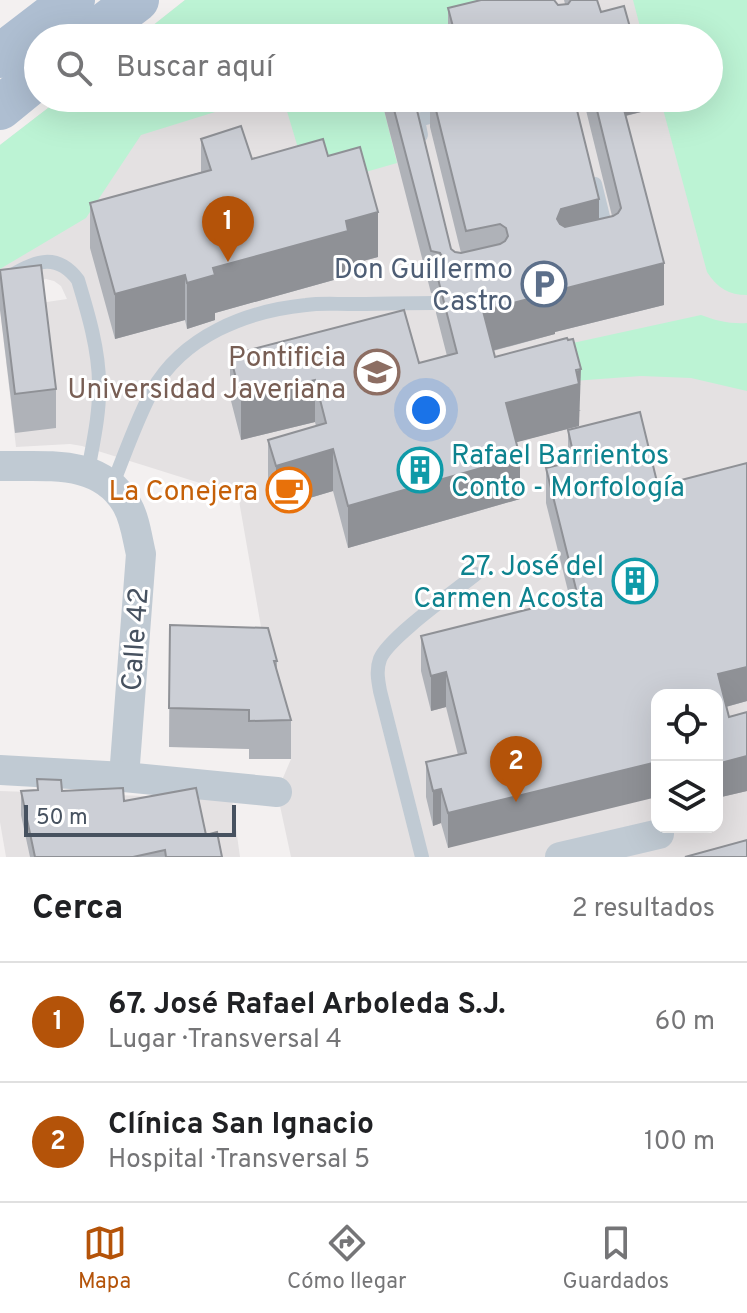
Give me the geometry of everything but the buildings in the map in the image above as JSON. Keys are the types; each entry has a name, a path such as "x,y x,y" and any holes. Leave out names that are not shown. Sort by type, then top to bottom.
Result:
{"main road":[{"path":"42,24 73,0"},
{"path":"105,24 137,0"},
{"path":"0,56 24,38"},
{"path":"0,108 24,88"}],"street":[{"path":"0,466 75,469 109,487"},
{"name":"Calle 42","path":"109,487 134,521 141,554 124,777"},
{"path":"0,770 124,777 277,792"},
{"path":"560,857 659,834"}],"lane":[{"path":"425,150 418,120 449,112"},
{"path":"592,173 611,248"},
{"path":"0,282 40,262 62,265 78,280 97,360 98,410 109,487"},
{"path":"109,487 153,389 169,367 190,347 218,328 267,311 307,305 434,303"},
{"path":"422,857 377,673 380,658 393,641 476,574"}],"shaded area":[{"name":"Pontificia Universidad Javeriana","path":"185,0 747,0 747,857 291,857 277,792 291,759 249,759 249,749 169,747 170,664 268,667 238,495 82,446 16,447 0,309 67,299 61,286 46,279 0,300 0,145 43,112 723,112 723,24 155,24"},
{"path":"0,791 232,799 240,857 6,857 0,822"}],"green space":[{"path":"185,0 526,0 507,24 155,24"},
{"path":"633,0 747,0 747,295 724,290 707,272 664,112 723,112 723,24 639,24"},
{"path":"43,112 215,112 141,135 86,218 0,269 0,145"},
{"path":"287,112 384,112 397,163 310,188"},
{"path":"701,315 724,322 747,323 747,391 691,378 641,376 573,381 559,346"}],"place":[{"name":"67. José Rafael Arboleda S.J.","path":"228,262"},
{"name":"Don Guillermo Castro","path":"544,284"},
{"name":"Pontificia Universidad Javeriana","path":"377,372"},
{"name":"Rafael Barrientos Conto - Morfología","path":"420,470"},
{"name":"La Conejera","path":"289,490"},
{"name":"27. José del Carmen Acosta","path":"635,581"},
{"name":"Clínica San Ignacio","path":"516,802"}]}
